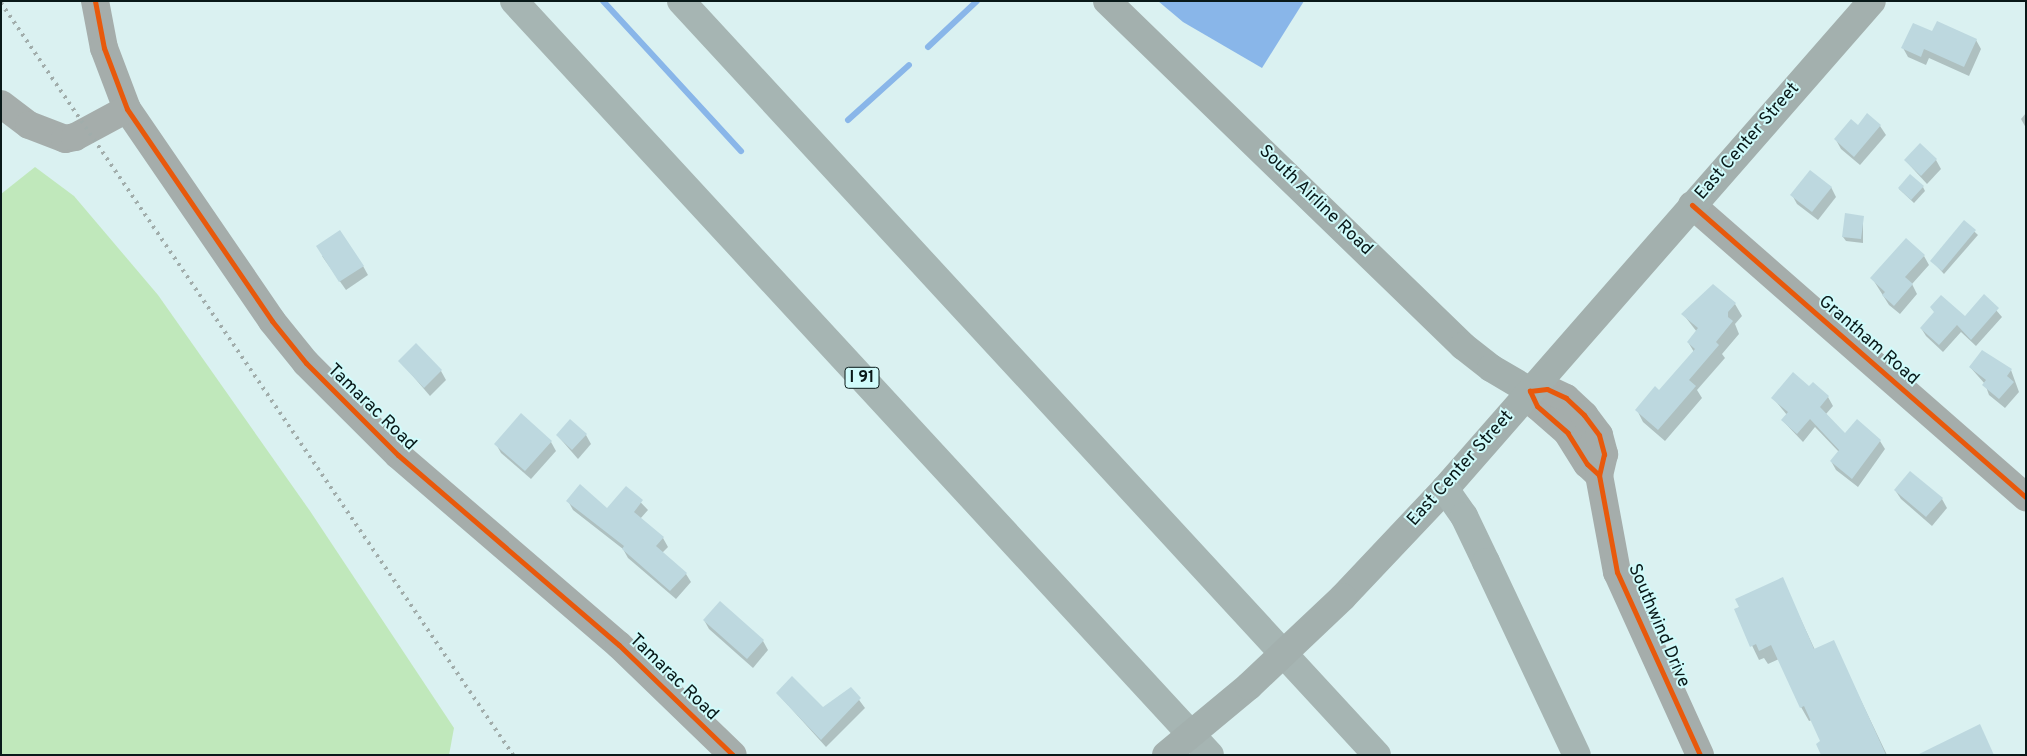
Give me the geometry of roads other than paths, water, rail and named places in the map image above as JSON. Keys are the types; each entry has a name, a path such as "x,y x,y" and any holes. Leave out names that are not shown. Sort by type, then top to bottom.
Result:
{"highway":[{"name":"I 91","path":"514,1 1210,755"},
{"path":"681,1 1377,755"},
{"path":"1445,489 1464,516 1577,755"}],"main road":[{"name":"South Airline Road","path":"1108,1 1463,346 1491,368 1530,391"},
{"name":"East Center Street","path":"1166,755 1249,686 1343,598 1445,489 1872,1"}],"street":[{"name":"Tamarac Road","path":"96,1 104,48 127,109 272,321 306,363 398,455 619,645 733,755"},
{"path":"1,104 29,125 65,139 75,137 127,109"},
{"name":"Grantham Road","path":"1692,205 2026,496"},
{"name":"Southwind Drive","path":"1530,391 1547,389 1560,395 1593,425 1604,454 1599,475 1614,558 1623,587 1700,755"}],"water":[{"path":"1158,1 1304,1 1262,68 1183,22"}],"waterway":[{"path":"603,1 741,151"},
{"path":"928,47 977,1"},
{"path":"848,120 909,65"}],"railway":[{"path":"1,3 513,755"}]}
